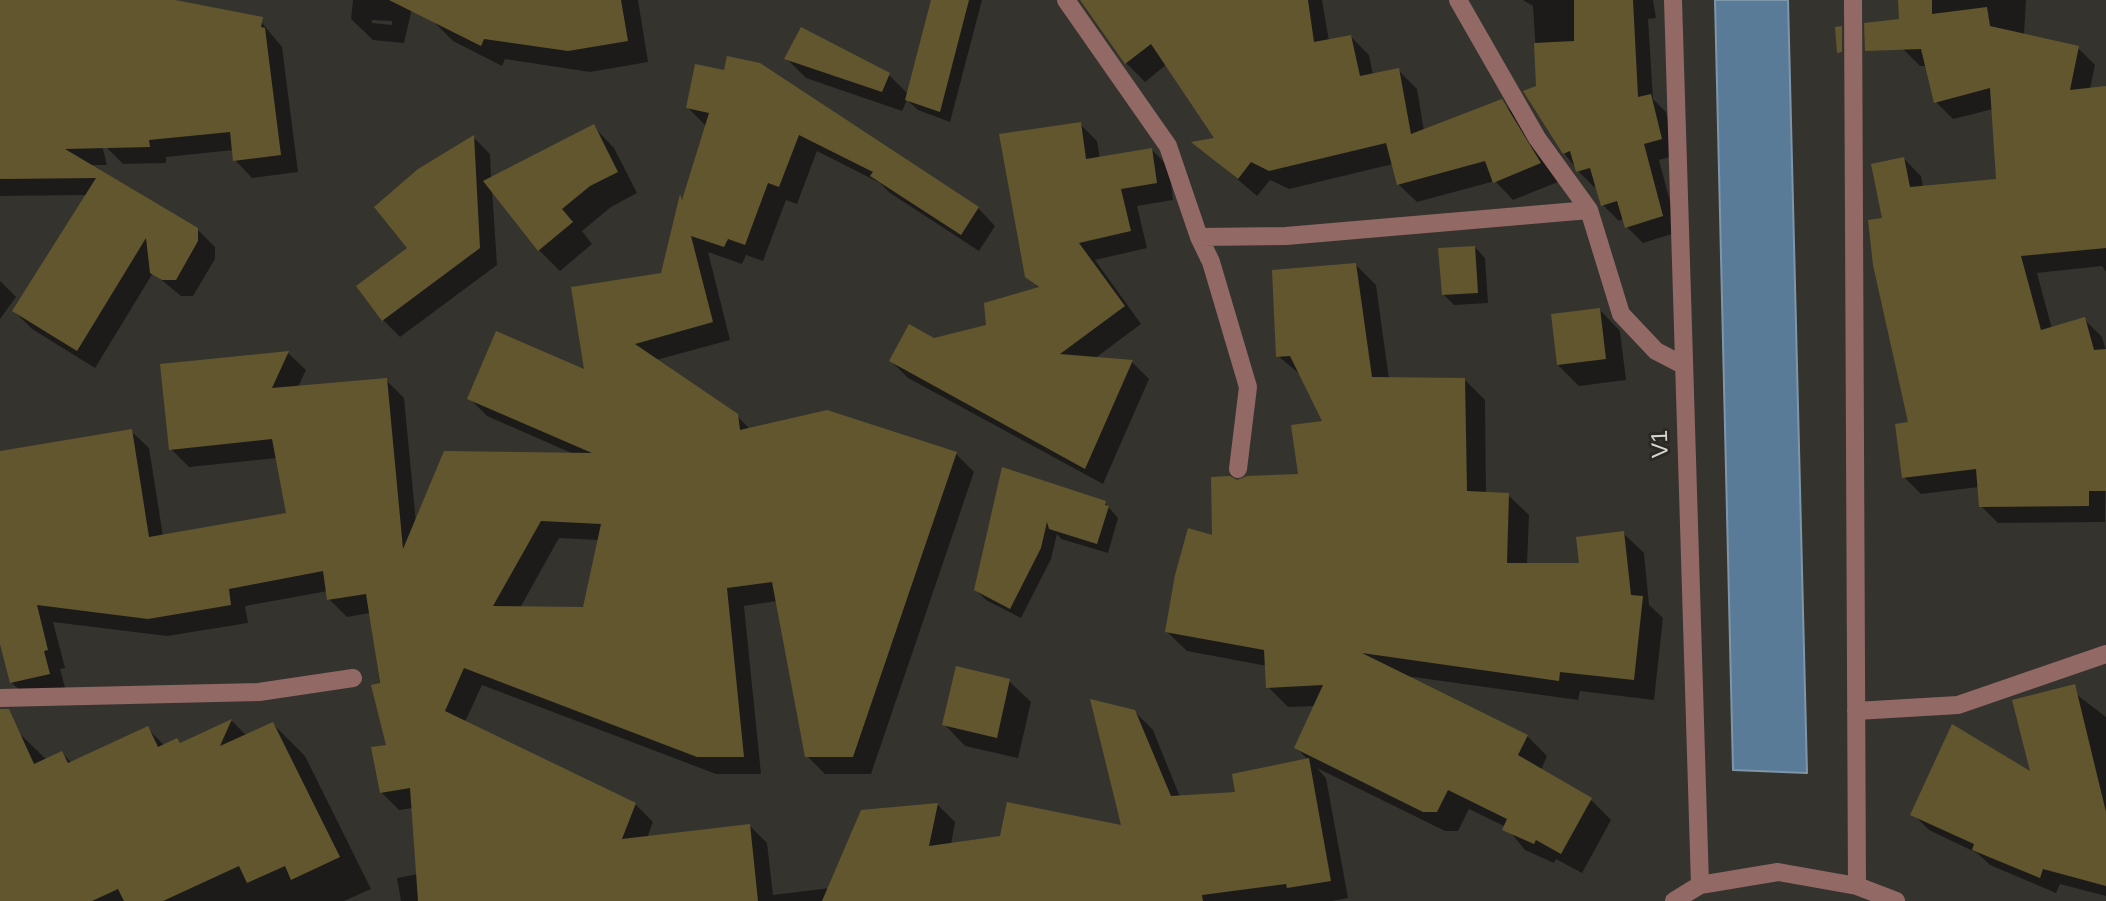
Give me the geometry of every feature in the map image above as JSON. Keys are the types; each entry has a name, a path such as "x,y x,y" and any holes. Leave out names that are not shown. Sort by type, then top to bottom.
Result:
{"street":[{"path":"1066,0 1168,146 1199,237 1211,261 1248,387 1238,468"},
{"path":"1458,0 1537,138 1588,210 1621,314 1656,351 1683,366"},
{"name":"V1","path":"1673,0 1700,886"},
{"path":"1853,0 1857,886"},
{"path":"1199,237 1286,236 1588,210"},
{"path":"1856,711 1958,705 2106,654"},
{"path":"0,698 259,692 353,678"},
{"path":"1674,901 1700,886 1779,872 1857,886 1896,901"}],"water":[{"path":"1715,0 1788,0 1807,773 1733,770"}],"building":[{"path":"0,0 175,0 263,17 261,27 265,28 281,155 233,161 230,132 149,140 150,147 65,149 198,228 198,241 176,280 162,280 150,273 146,238 77,351 12,311 96,178 0,179"},
{"path":"389,0 621,0 628,41 568,51 484,39 481,46"},
{"path":"931,0 969,0 940,112 905,100"},
{"path":"1080,0 1308,0 1314,42 1351,35 1360,76 1399,68 1411,134 1502,99 1541,163 1493,183 1485,161 1397,185 1386,143 1269,171 1251,162 1238,179 1191,142 1214,138 1151,44 1125,64"},
{"path":"1574,0 1633,0 1638,97 1651,94 1662,139 1644,144 1663,216 1625,228 1617,201 1601,206 1590,168 1576,172 1570,151 1563,154 1523,91 1536,86 1534,43 1574,41"},
{"path":"1898,0 1932,0 1932,14 1987,7 1990,26 2079,46 2070,90 2106,86 2106,248 2021,256 2041,330 2085,317 2094,350 2106,349 2106,491 2089,491 2089,506 1979,507 1976,469 1902,478 1895,424 1908,422 1873,265 1868,220 1882,218 1871,164 1904,157 1910,187 1996,179 1990,88 1934,103 1921,49 1865,51 1864,23 1899,19"},
{"path":"1842,26 1842,52 1837,53 1835,27"},
{"path":"801,27 890,73 882,92 784,59"},
{"path":"727,56 760,63 979,207 961,235 870,176 873,172 799,135 779,187 768,183 745,245 728,239 724,247 691,236 713,322 635,344 738,414 740,430 827,410 957,452 853,757 805,757 772,582 727,588 744,757 697,757 464,668 445,711 636,803 622,839 750,824 758,901 418,901 410,788 380,793 371,747 386,745 371,685 380,683 366,594 327,600 323,571 229,589 231,605 148,619 37,605 48,650 44,651 50,674 10,683 0,644 0,451 132,429 149,537 286,513 272,439 169,450 160,364 289,351 272,388 387,378 403,549 444,451 592,453 467,399 496,331 584,369 571,287 661,273 680,194 682,200 709,113 686,108 695,64 724,70","holes":["541,521 601,524 583,607 493,606"]},
{"path":"1081,122 1086,159 1152,148 1157,183 1121,189 1131,231 1079,243 1125,306 1060,354 1133,360 1085,469 889,361 909,324 934,338 986,325 984,303 1039,287 1025,277 999,134"},
{"path":"594,124 618,172 590,186 562,209 573,222 538,251 483,181"},
{"path":"474,135 480,248 382,321 356,286 407,248 374,207 418,169"},
{"path":"1475,246 1478,293 1442,295 1438,248"},
{"path":"1356,263 1372,377 1465,378 1467,491 1509,493 1507,563 1579,563 1576,537 1624,531 1631,595 1643,596 1634,680 1560,672 1559,681 1362,653 1528,735 1518,755 1592,798 1561,854 1536,840 1534,844 1502,830 1507,819 1448,790 1437,812 1423,812 1294,748 1323,685 1266,688 1264,650 1165,632 1175,575 1188,528 1212,535 1211,477 1230,476 1237,480 1247,476 1298,474 1291,425 1322,421 1290,356 1276,357 1272,270"},
{"path":"1600,308 1606,359 1557,365 1551,314"},
{"path":"1002,467 1106,501 1105,505 1109,506 1097,544 1049,529 1047,522 1041,548 1010,609 974,590"},
{"path":"956,666 1010,679 997,738 942,725"},
{"path":"2075,684 2106,812 2106,886 2043,869 2040,878 1972,850 1974,844 1910,815 1952,724 2030,771 2012,700"},
{"path":"1090,699 1135,710 1171,796 1235,792 1232,774 1309,758 1331,881 1287,888 1286,884 1202,895 1203,901 822,901 861,810 938,803 929,846 1000,836 1007,802 1121,825"},
{"path":"0,709 9,709 34,764 62,751 68,763 148,726 158,747 177,738 180,743 232,719 220,746 273,722 340,857 291,880 285,866 247,883 239,866 163,901 124,901 118,889 92,901 0,901"}]}
